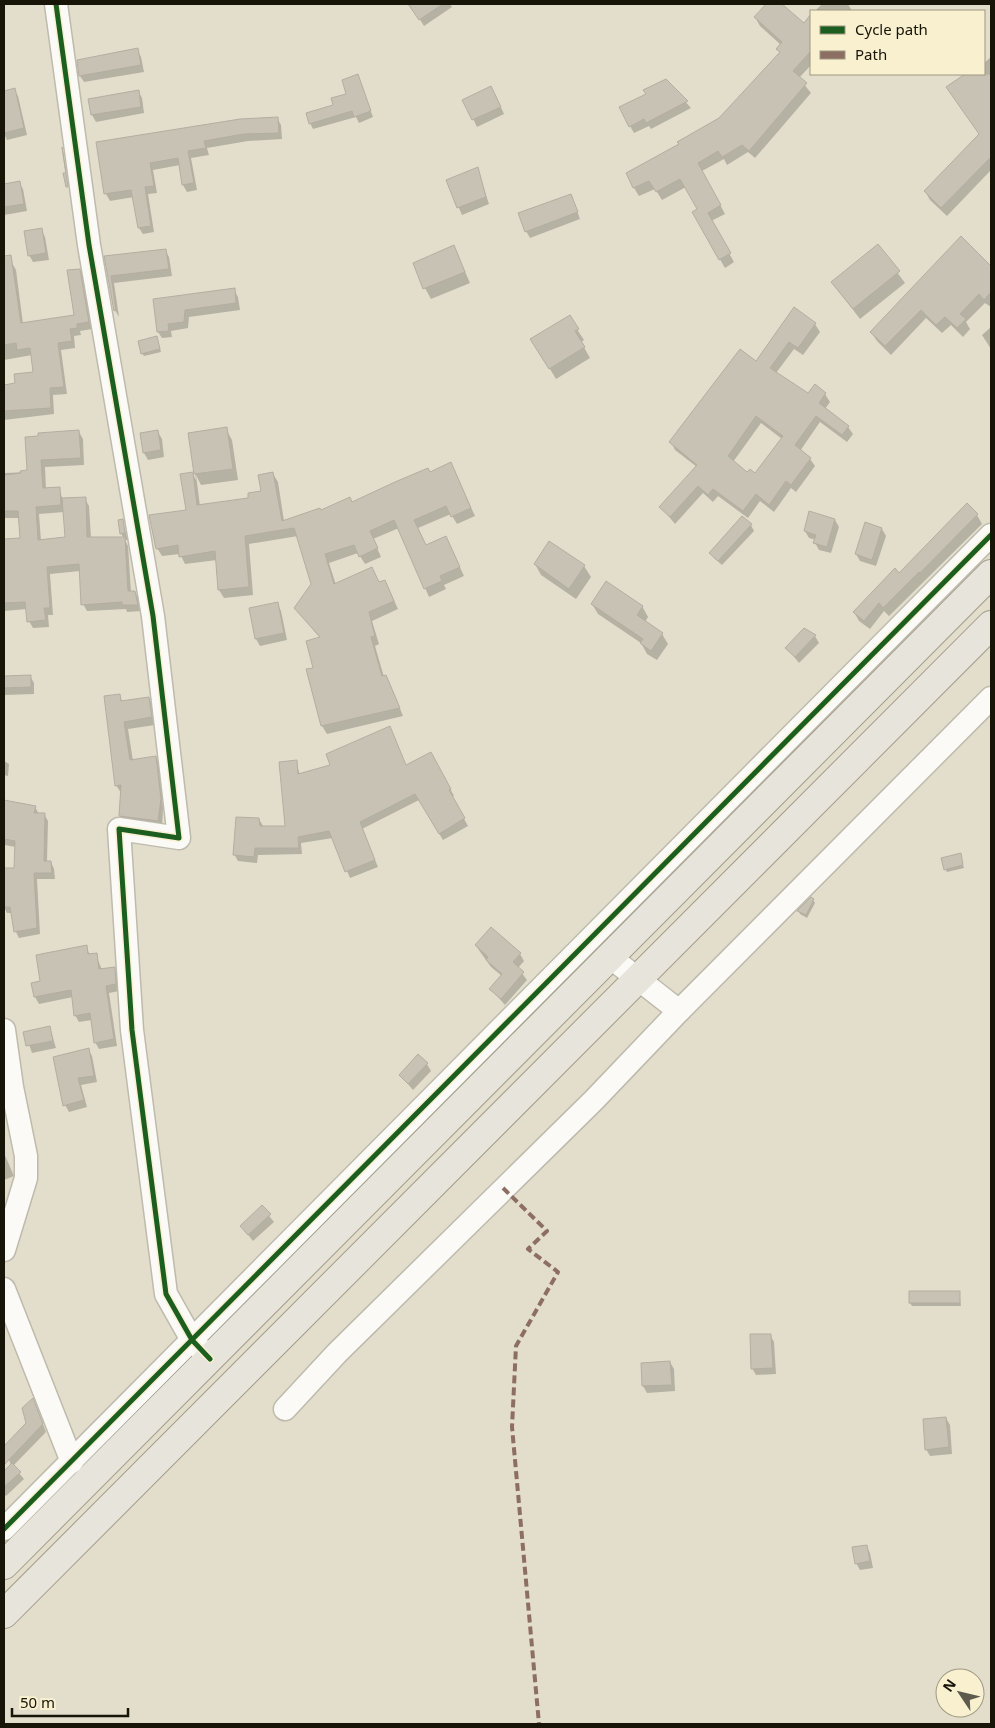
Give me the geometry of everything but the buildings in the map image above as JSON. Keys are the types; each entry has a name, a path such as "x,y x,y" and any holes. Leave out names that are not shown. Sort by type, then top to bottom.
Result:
{"main road":[{"path":"4,1565 64,1504 201,1349 610,957 991,574"},
{"path":"4,1614 991,625"},
{"path":"64,1504 88,1530"}],"street":[{"path":"56,4 89,245 153,616 178,838 119,829 132,1030 166,1294 201,1349"},
{"path":"4,1530 72,1462 201,1349 991,535"},
{"path":"285,1409 337,1353 594,1100 679,1011 991,698"},
{"path":"610,957 679,1011"},
{"path":"4,1030 12,1087 26,1156 26,1178 4,1250"},
{"path":"4,1289 72,1462"}],"marked path":[{"path":"503,1188 547,1231 528,1249 558,1272 516,1346 512,1427 539,1724"}],"cycle path":[{"path":"56,4 89,245 153,616 179,838 119,829 132,1030 166,1294 192,1340 210,1359"},
{"path":"4,1529 991,535"}]}
